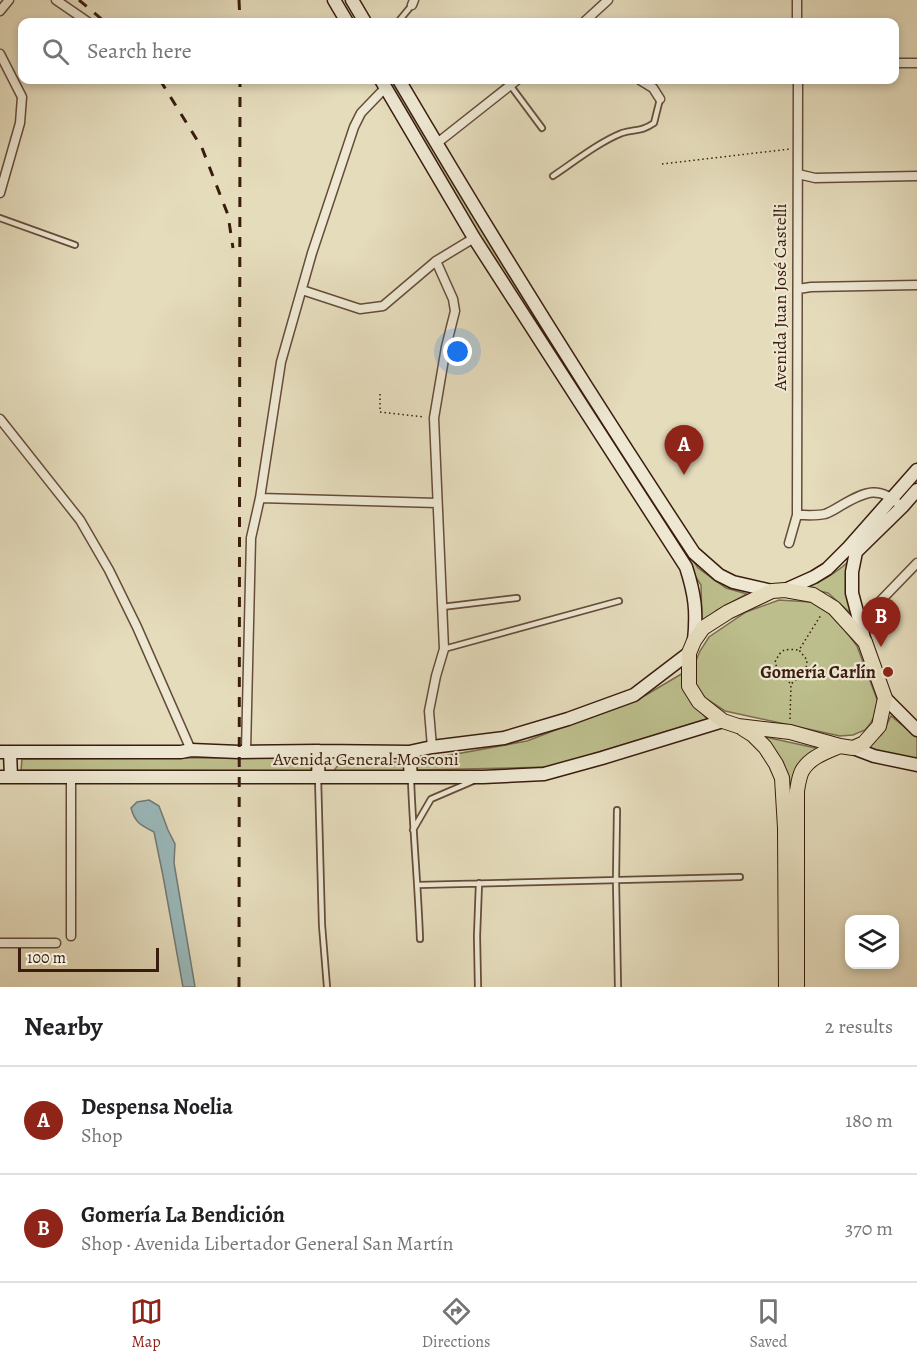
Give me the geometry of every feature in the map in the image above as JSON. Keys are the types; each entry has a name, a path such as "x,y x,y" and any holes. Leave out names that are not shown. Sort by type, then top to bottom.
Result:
{"main road":[{"path":"334,0 345,18"},
{"path":"352,0 363,18"},
{"path":"384,84 474,238 686,567 693,590 696,617 689,686 699,702 723,721 738,726 790,732 874,756 917,765"},
{"path":"401,84 540,313 694,553 719,575 733,582 813,595 834,608 865,642"},
{"path":"692,647 703,628 728,612 814,577 827,569 917,470"},
{"path":"917,490 856,552 852,572 852,593 865,642 885,699 917,730"},
{"name":"Avenida General Mosconi","path":"5,752 320,750 409,752 504,738 568,719 634,695 692,647"},
{"path":"797,987 797,791 802,772 818,755 864,743 879,726 885,699"},
{"name":"Avenida General Mosconi","path":"5,777 483,777 544,774 723,721"},
{"path":"738,726 753,735 765,747 782,778 785,828 786,987"},
{"path":"318,777 320,750"},
{"path":"5,752 5,777"},
{"path":"409,752 411,777"}],"street":[{"path":"0,12 9,0"},
{"path":"56,0 82,18"},
{"path":"588,18 608,0"},
{"path":"797,0 797,18"},
{"path":"0,54 22,97 20,123 0,193"},
{"path":"899,63 917,63"},
{"path":"246,751 251,538 260,498 281,362 312,253 354,127 361,113 382,84"},
{"path":"436,144 508,84"},
{"path":"646,84 653,88 660,99"},
{"name":"Avenida Juan José Castelli","path":"789,543 797,515 798,84"},
{"path":"798,174 815,178 917,176"},
{"path":"302,290 360,309 382,306 436,261 474,238"},
{"path":"432,747 429,711 444,649 434,418 446,347 455,311 453,299 436,261"},
{"path":"798,289 917,285"},
{"path":"0,419 80,520 109,570 137,627 191,750"},
{"path":"797,515 814,516 828,513 861,494 874,492 892,497 902,507"},
{"path":"260,498 437,503"},
{"path":"860,621 917,563"},
{"path":"71,777 71,936"},
{"path":"0,943 56,943"}],"lane":[{"path":"401,18 413,2"},
{"path":"511,84 542,128"},
{"path":"553,176 595,148 623,133 645,129 654,123 660,99"},
{"path":"0,218 75,245"},
{"path":"442,607 517,598"},
{"path":"444,649 619,601"},
{"path":"318,777 322,925 327,987"},
{"path":"411,777 420,939"},
{"path":"413,830 431,799 483,777"},
{"path":"617,810 618,987"},
{"path":"418,885 740,877"},
{"path":"478,987 479,883"}],"path":[{"path":"662,165 797,148"},
{"path":"380,394 380,412 434,418"},
{"path":"799,650 828,604"},
{"path":"790,732 791,684 807,670 807,660 799,650 785,649 779,652 775,662 779,674 791,684"}],"green space":[{"path":"387,84 395,84 521,294 698,568 726,588 747,594 717,610 702,623 701,585 515,300"},
{"path":"850,560 846,589 856,618 828,593 802,587 828,577"},
{"path":"779,600 811,602 835,617 857,646 878,702 875,715 865,730 853,735 840,736 725,711 705,698 695,684 695,663 709,637 746,612"},
{"path":"683,673 689,699 707,719 550,767 417,770 418,761 527,741 646,695"},
{"path":"891,716 917,737 917,759 864,750 882,734"},
{"path":"761,736 820,749 800,765 793,870 787,788"},
{"path":"311,757 311,771 21,770 22,759"},
{"path":"399,762 406,770 405,773 332,773 339,764"}],"water":[{"path":"149,800 159,806 175,844 174,863 195,987 183,987 154,832 139,823 131,808 137,802"}],"railway":[{"path":"79,0 100,18"},
{"path":"239,0 240,18"},
{"path":"162,84 202,148 228,215 233,248"},
{"path":"239,987 240,84"}],"place":[{"name":"Despensa Noelia","path":"684,475"},
{"name":"Gomería La Bendición","path":"881,647"},
{"name":"Gomería Carlín","path":"888,672"}]}
